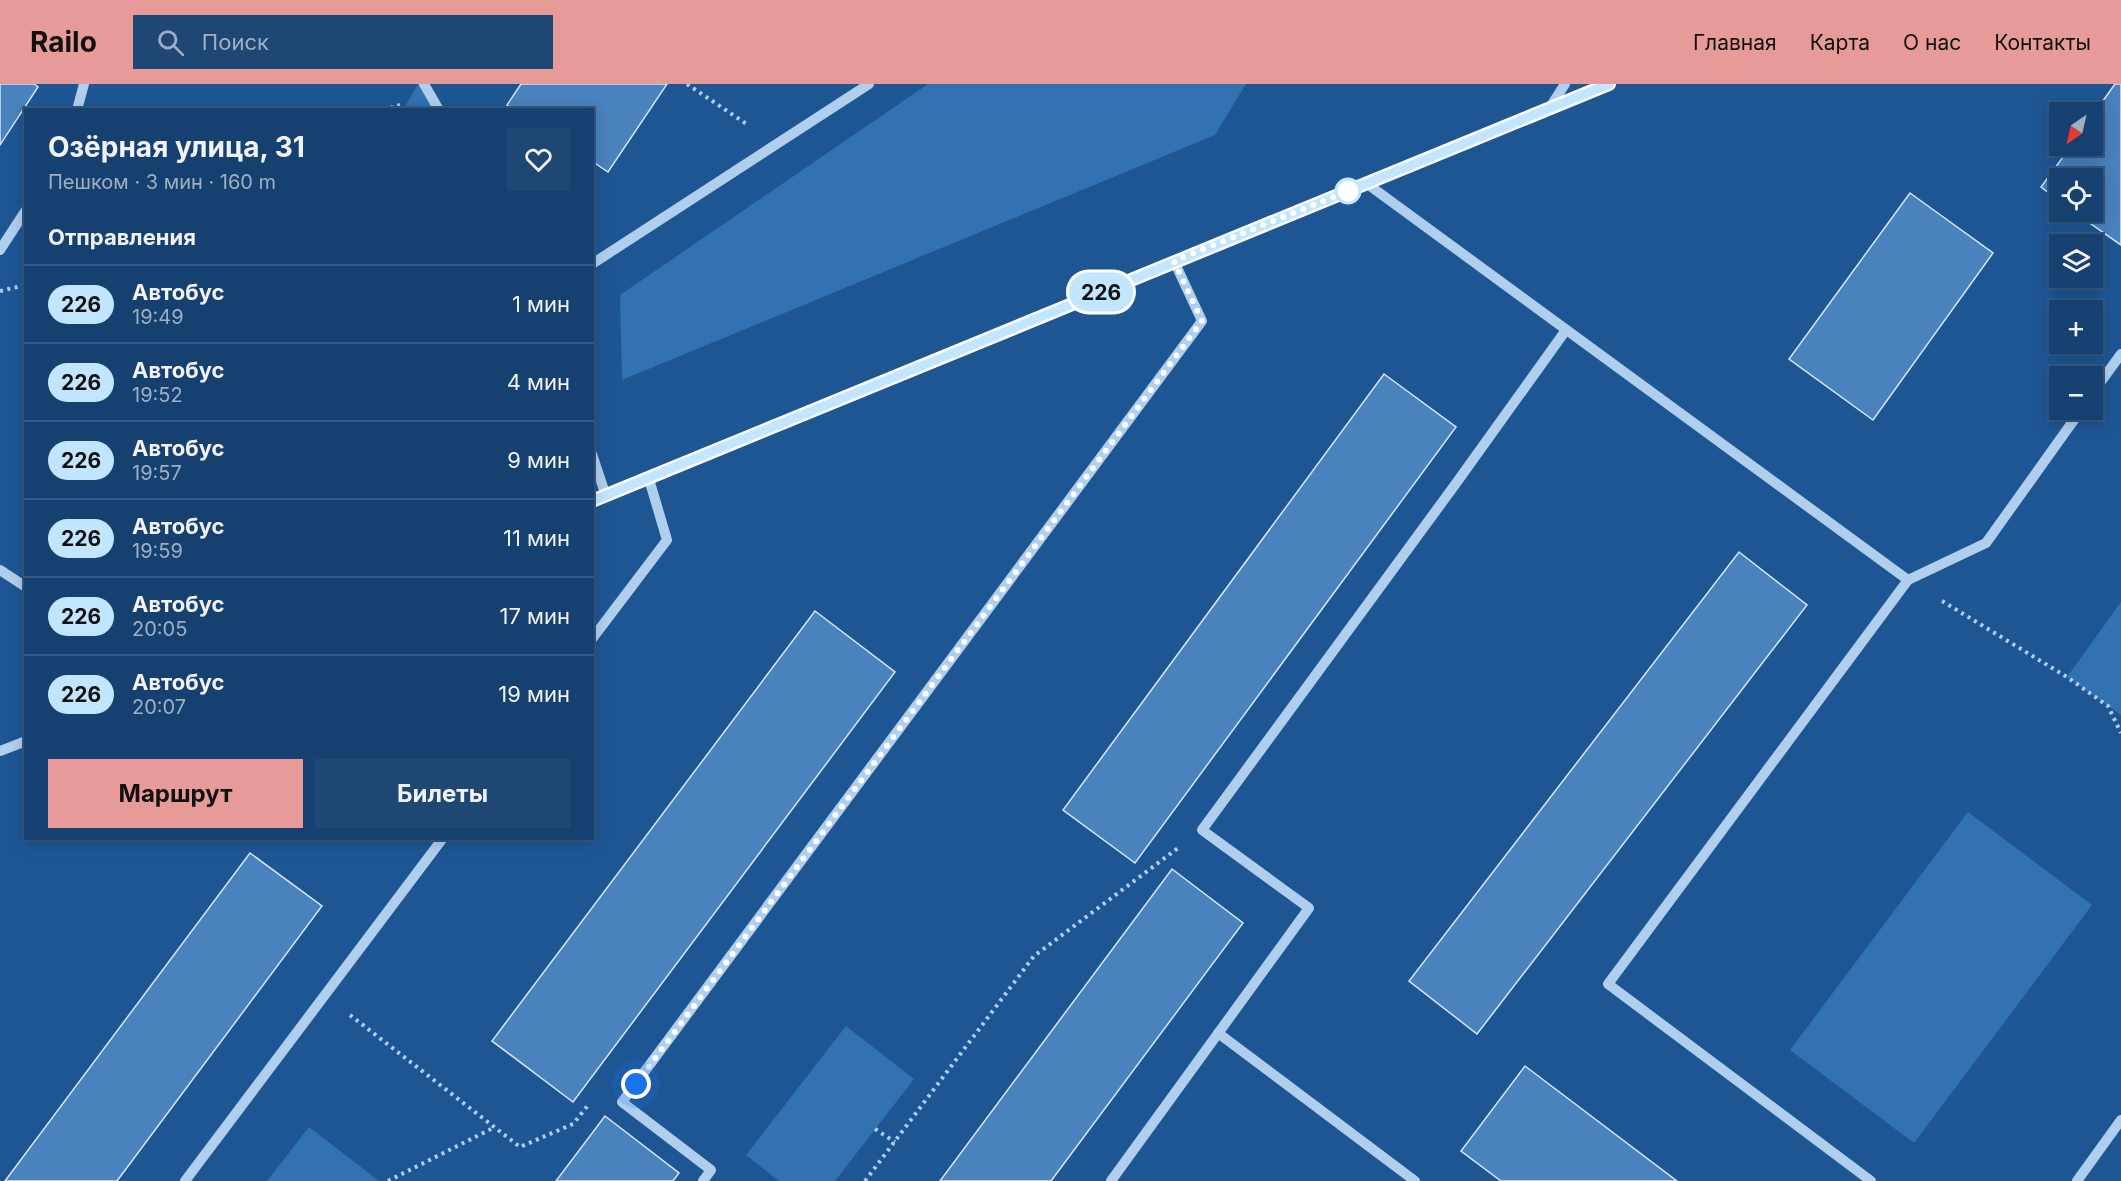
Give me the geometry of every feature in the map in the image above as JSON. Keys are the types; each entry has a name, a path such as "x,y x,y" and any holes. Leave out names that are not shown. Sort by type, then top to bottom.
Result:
{"street":[{"path":"78,108 84,84"},
{"path":"424,84 438,108"},
{"path":"594,263 869,84"},
{"path":"1549,109 1565,84"},
{"path":"594,500 1609,84"},
{"path":"1366,183 1908,580"},
{"path":"0,250 24,213"},
{"path":"703,1181 711,1170 622,1102 1202,321 1174,261"},
{"path":"1110,1181 1309,908 1202,830 1457,483 1566,330"},
{"path":"2103,379 2121,354"},
{"path":"1871,1181 1608,984 1908,580 1986,543 2074,420"},
{"path":"594,460 606,496"},
{"path":"594,636 667,540 649,479"},
{"path":"0,570 24,586"},
{"path":"0,751 24,742"},
{"path":"185,1181 441,840"},
{"path":"1218,1033 1415,1181"},
{"path":"2077,1181 2121,1120"}],"path":[{"path":"687,84 776,144"},
{"path":"390,108 406,103"},
{"path":"0,291 24,285"},
{"path":"1908,580 2067,676 2108,706 2121,733"},
{"path":"865,1181 1034,956 1202,830"},
{"path":"378,1036 520,1147 573,1124 596,1097 622,1102"},
{"path":"388,1181 495,1127"},
{"path":"875,1129 895,1142"}],"shaded area":[{"path":"418,84 426,84 440,108 404,108"},
{"path":"928,84 1246,84 1215,135 622,380 620,295"},
{"path":"2121,602 2121,715 2067,677"},
{"path":"1968,812 2092,905 1914,1143 1790,1050"},
{"path":"846,1026 914,1079 835,1181 779,1181 746,1155"},
{"path":"309,1127 379,1181 267,1181"}],"building":[{"path":"0,84 34,84 38,87 0,145"},
{"path":"521,84 667,84 608,172 594,162 594,108 511,108 507,105"},
{"path":"2115,84 2121,84 2121,245 2088,222 2103,222 2103,168 2055,168 2064,156 2103,156 2102,102"},
{"path":"2049,176 2049,193 2041,187"},
{"path":"1910,193 1993,253 1873,420 1789,359"},
{"path":"1384,374 1456,427 1135,863 1063,810"},
{"path":"1739,552 1807,605 1477,1034 1409,981"},
{"path":"815,611 895,672 573,1102 492,1041"},
{"path":"250,853 322,906 117,1181 5,1181"},
{"path":"1172,869 1243,923 1051,1181 940,1181"},
{"path":"1525,1066 1677,1181 1501,1181 1461,1151"},
{"path":"605,1116 679,1173 673,1181 556,1181"}],"bus line":[{"name":"226","path":"594,500 1609,84"}],"route":[{"path":"636,1084 1202,321 1174,261 1348,191"}]}
